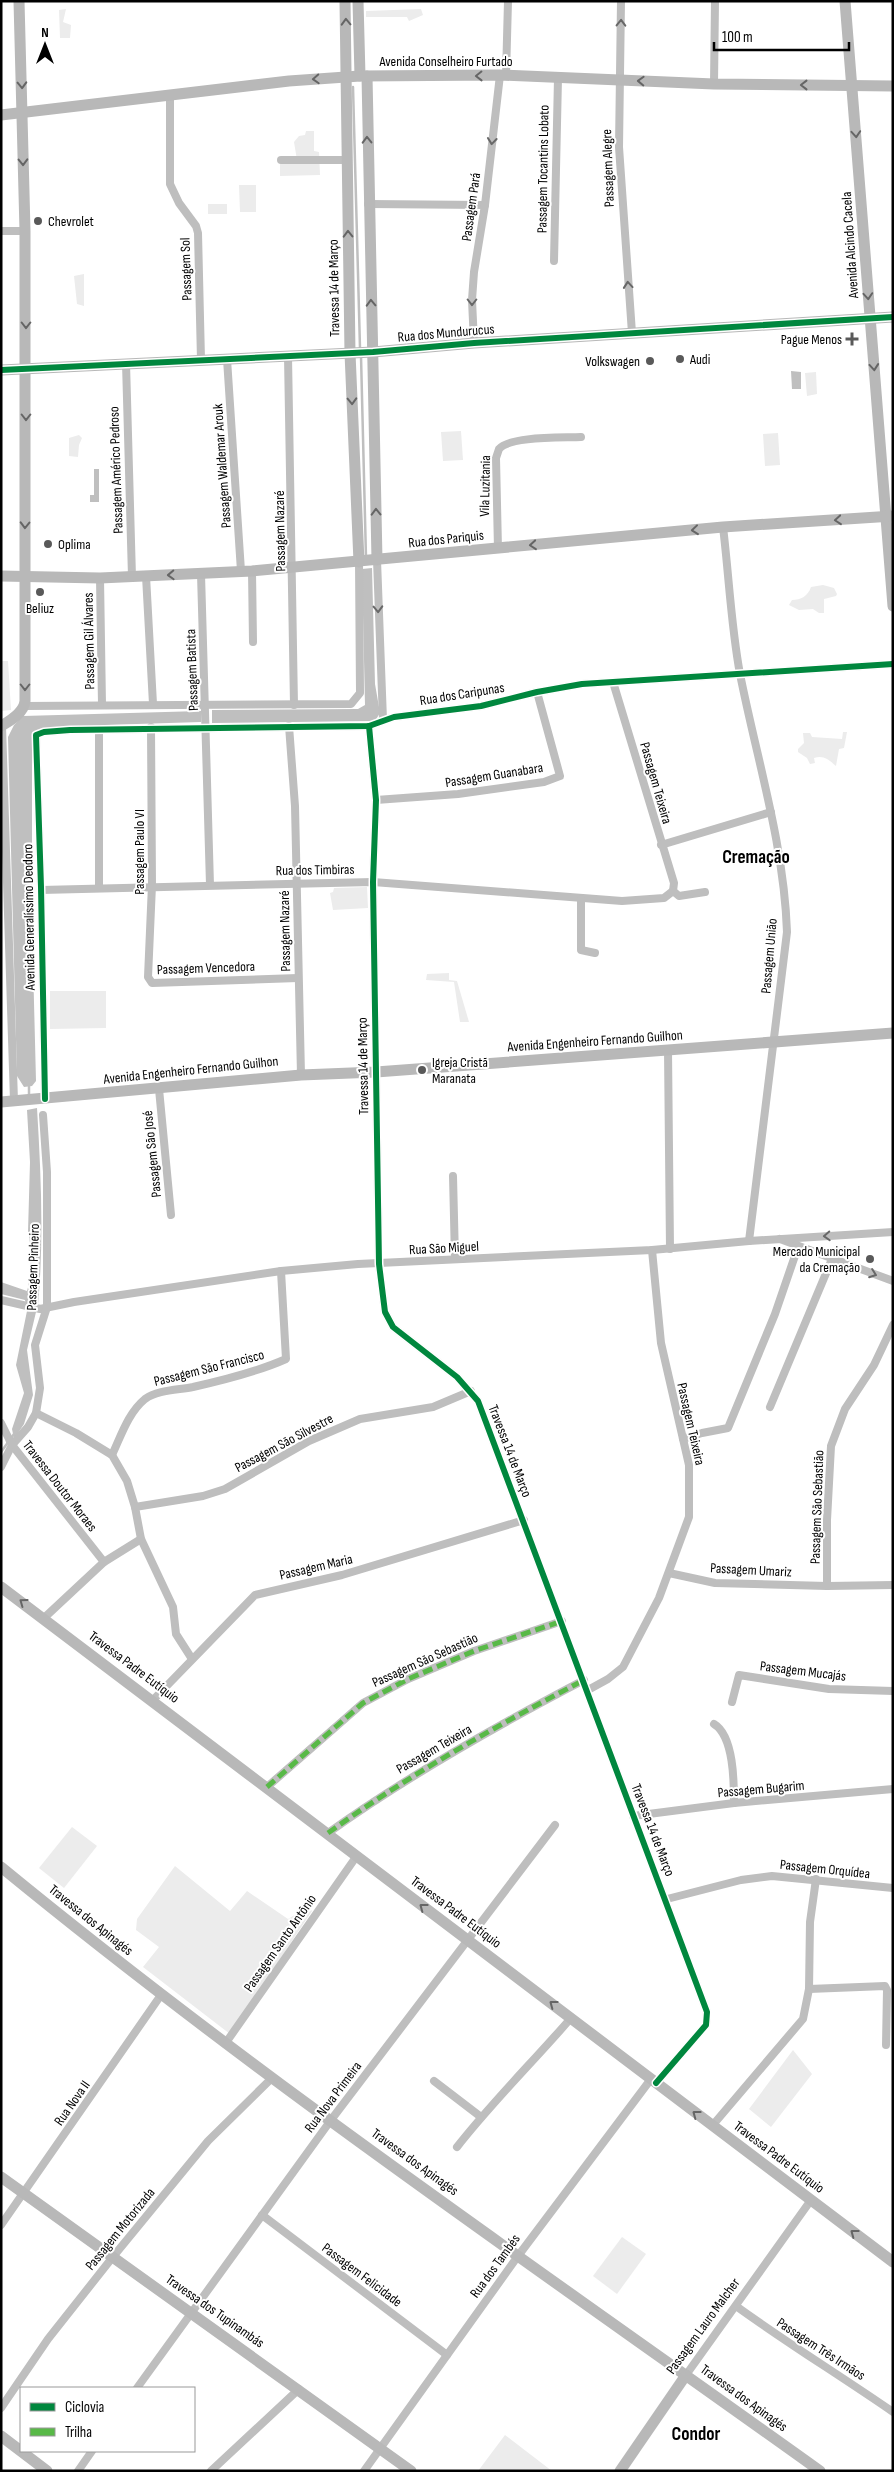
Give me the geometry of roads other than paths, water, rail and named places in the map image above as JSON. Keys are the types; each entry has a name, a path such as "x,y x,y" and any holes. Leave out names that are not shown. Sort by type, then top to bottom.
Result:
{"street":[{"path":"20,1 26,369 24,706 153,704 294,705"},
{"name":"Travessa 14 de Março","path":"294,705 348,704 356,699 360,693 359,562 350,353 346,1"},
{"path":"358,1 368,204 373,352 376,560 383,720"},
{"name":"Passagem Pará","path":"474,343 472,300 503,76 508,1"},
{"name":"Passagem Alegre","path":"621,1 619,147 632,333"},
{"path":"714,84 715,1"},
{"name":"Avenida Alcindo Cacela","path":"845,1 870,319 890,516 893,606"},
{"name":"Avenida Conselheiro Furtado","path":"1,115 289,81 363,76 503,76 714,84 893,86"},
{"name":"Passagem Tocantins Lobato","path":"554,261 558,78"},
{"name":"Passagem Sol","path":"170,94 170,184 198,232 201,360"},
{"path":"281,160 347,160"},
{"path":"368,204 485,204"},
{"path":"1,231 25,231"},
{"name":"Rua dos Mundurucus","path":"1,370 373,352 474,343 893,317"},
{"name":"Passagem Nazaré","path":"288,356 294,705"},
{"name":"Passagem Waldemar Arouk","path":"227,359 253,642"},
{"name":"Passagem Américo Pedroso","path":"126,363 132,577"},
{"name":"Vila Luzitania","path":"498,549 496,458 501,446 524,440 580,437"},
{"name":"Rua dos Pariquis","path":"1,576 100,578 246,571 723,527 890,516"},
{"name":"Passagem União","path":"723,527 740,673 771,812 786,913 787,932 749,1240"},
{"name":"Passagem Batista","path":"201,574 210,885"},
{"path":"146,576 153,704"},
{"name":"Passagem Gil Álvares","path":"100,578 102,705"},
{"name":"Rua dos Caripunas","path":"36,735 44,732 99,729 369,726 383,720 402,716 481,706 537,692 614,682 893,664"},
{"name":"Passagem Teixeira","path":"614,682 661,846 674,883 673,892"},
{"name":"Passagem Guanabara","path":"376,800 458,794 544,782 560,776 537,692"},
{"name":"Avenida Generalíssimo Deodoro","path":"14,1101 5,904 2,726 15,717 24,706"},
{"name":"Passagem Nazaré","path":"289,726 295,806 301,1075"},
{"name":"Travessa 14 de Março","path":"369,726 376,800 373,882 379,1264 385,1312 393,1327 456,1376 471,1391 484,1414 588,1690 633,1816 667,1899 708,2019 706,2025 653,2081"},
{"name":"Passagem Paulo VI","path":"148,977 152,886 151,728"},
{"path":"99,729 99,888"},
{"name":"Avenida Generalíssimo Deodoro","path":"36,735 45,1099"},
{"path":"661,846 771,812"},
{"name":"Rua dos Timbiras","path":"41,890 373,882 622,901 664,898 673,892 679,896 705,892"},
{"path":"581,899 580,950 596,953"},
{"name":"Passagem Vencedora","path":"148,977 152,983 298,978"},
{"name":"Avenida Engenheiro Fernando Guilhon","path":"1,1102 301,1075 376,1072 893,1033"},
{"path":"668,1050 670,1249"},
{"name":"Passagem São José","path":"159,1089 171,1216"},
{"name":"Passagem Pinheiro","path":"1,1467 12,1443 28,1427 36,1413 40,1388 35,1345 43,1308 47,1172 43,1115"},
{"path":"453,1176 455,1259"},
{"name":"Rua São Miguel","path":"1,1300 28,1307 43,1308 281,1271 358,1264 670,1249 749,1240 893,1232"},
{"path":"778,1239 893,1281"},
{"path":"683,1440 702,1433 728,1428 775,1314 798,1247"},
{"name":"Passagem Teixeira","path":"588,1690 608,1679 623,1667 648,1623 669,1573 689,1517 691,1481 660,1343 652,1250"},
{"path":"770,1407 832,1259"},
{"name":"Passagem São Francisco","path":"112,1455 135,1409 151,1395 212,1382 256,1370 286,1359 281,1271"},
{"name":"Passagem São Sebastião","path":"826,1586 831,1446 845,1409 874,1365 893,1325"},
{"name":"Passagem São Silvestre","path":"135,1507 203,1496 225,1489 309,1441 360,1419 433,1407 471,1391"},
{"path":"36,1413 76,1433 112,1455 127,1482 135,1507 140,1539 168,1592 173,1607 176,1634 192,1659"},
{"name":"Travessa Doutor Moraes","path":"1,1423 12,1443 104,1562"},
{"name":"Passagem Maria","path":"153,1700 255,1595 350,1573 524,1520"},
{"path":"44,1618 104,1562 140,1539"},
{"name":"Passagem Umariz","path":"669,1573 715,1583 826,1586 893,1585"},
{"name":"Travessa Padre Eutíquio","path":"1,1587 153,1700 328,1833 356,1857 468,1939 893,2262"},
{"name":"Passagem São Sebastião","path":"267,1787 363,1703 408,1679 474,1651 562,1621"},
{"name":"Passagem Mucajás","path":"732,1702 740,1675 829,1689 893,1691"},
{"name":"Passagem Teixeira","path":"328,1833 376,1798 421,1770 584,1680"},
{"path":"714,1724 719,1727 727,1744 734,1774 734,1803"},
{"name":"Passagem Bugarim","path":"633,1816 734,1803 893,1789"},
{"name":"Rua Nova Primeira","path":"138,2387 331,2120 555,1825"},
{"name":"Passagem Santo Antônio","path":"225,2044 356,1857"},
{"name":"Travessa dos Apinagés","path":"1,1867 225,2044 820,2471"},
{"name":"Passagem Orquídea","path":"667,1899 741,1880 772,1876 816,1879 865,1887 893,1888"},
{"path":"712,2126 803,2019 809,1989 810,1922 816,1879"},
{"path":"809,1989 885,1986 888,1990 886,2045"},
{"name":"Rua Nova II","path":"1,2225 161,1995"},
{"path":"457,2147 481,2117 571,2018"},
{"name":"Passagem Motorizada","path":"1,2408 48,2339 112,2258 208,2142 272,2078"},
{"path":"434,2081 481,2117"},
{"name":"Rua dos Tambés","path":"364,2471 518,2256 653,2081"},
{"name":"Travessa dos Tupinambás","path":"1,2177 411,2471"},
{"name":"Passagem Lauro Malcher","path":"620,2471 811,2200"},
{"name":"Passagem Felicidade","path":"262,2215 447,2354"},
{"name":"Passagem Três Irmãos","path":"736,2306 783,2340 830,2368 893,2412"},
{"path":"211,2471 299,2389"},
{"path":"1,2436 20,2450"},
{"path":"22,2452 47,2471"},
{"path":"78,2471 91,2452"}],"waterway":[{"path":"353,87 360,348"},
{"path":"361,356 366,558"},
{"path":"29,1084 29,1096"},
{"path":"1,1452 14,1434"}],"place":[{"name":"Chevrolet","path":"38,221"},
{"name":"Pague Menos","path":"852,339"},
{"name":"Audi","path":"680,359"},
{"name":"Volkswagen","path":"650,361"},
{"name":"Oplima","path":"48,544"},
{"name":"Beliuz","path":"40,592"},
{"name":"Igreja Cristã Maranata","path":"422,1070"},
{"name":"Mercado Municipal da Cremação","path":"870,1259"}],"district":[{"name":"Cremação","path":"756,857"},
{"name":"Condor","path":"696,2434"}]}
